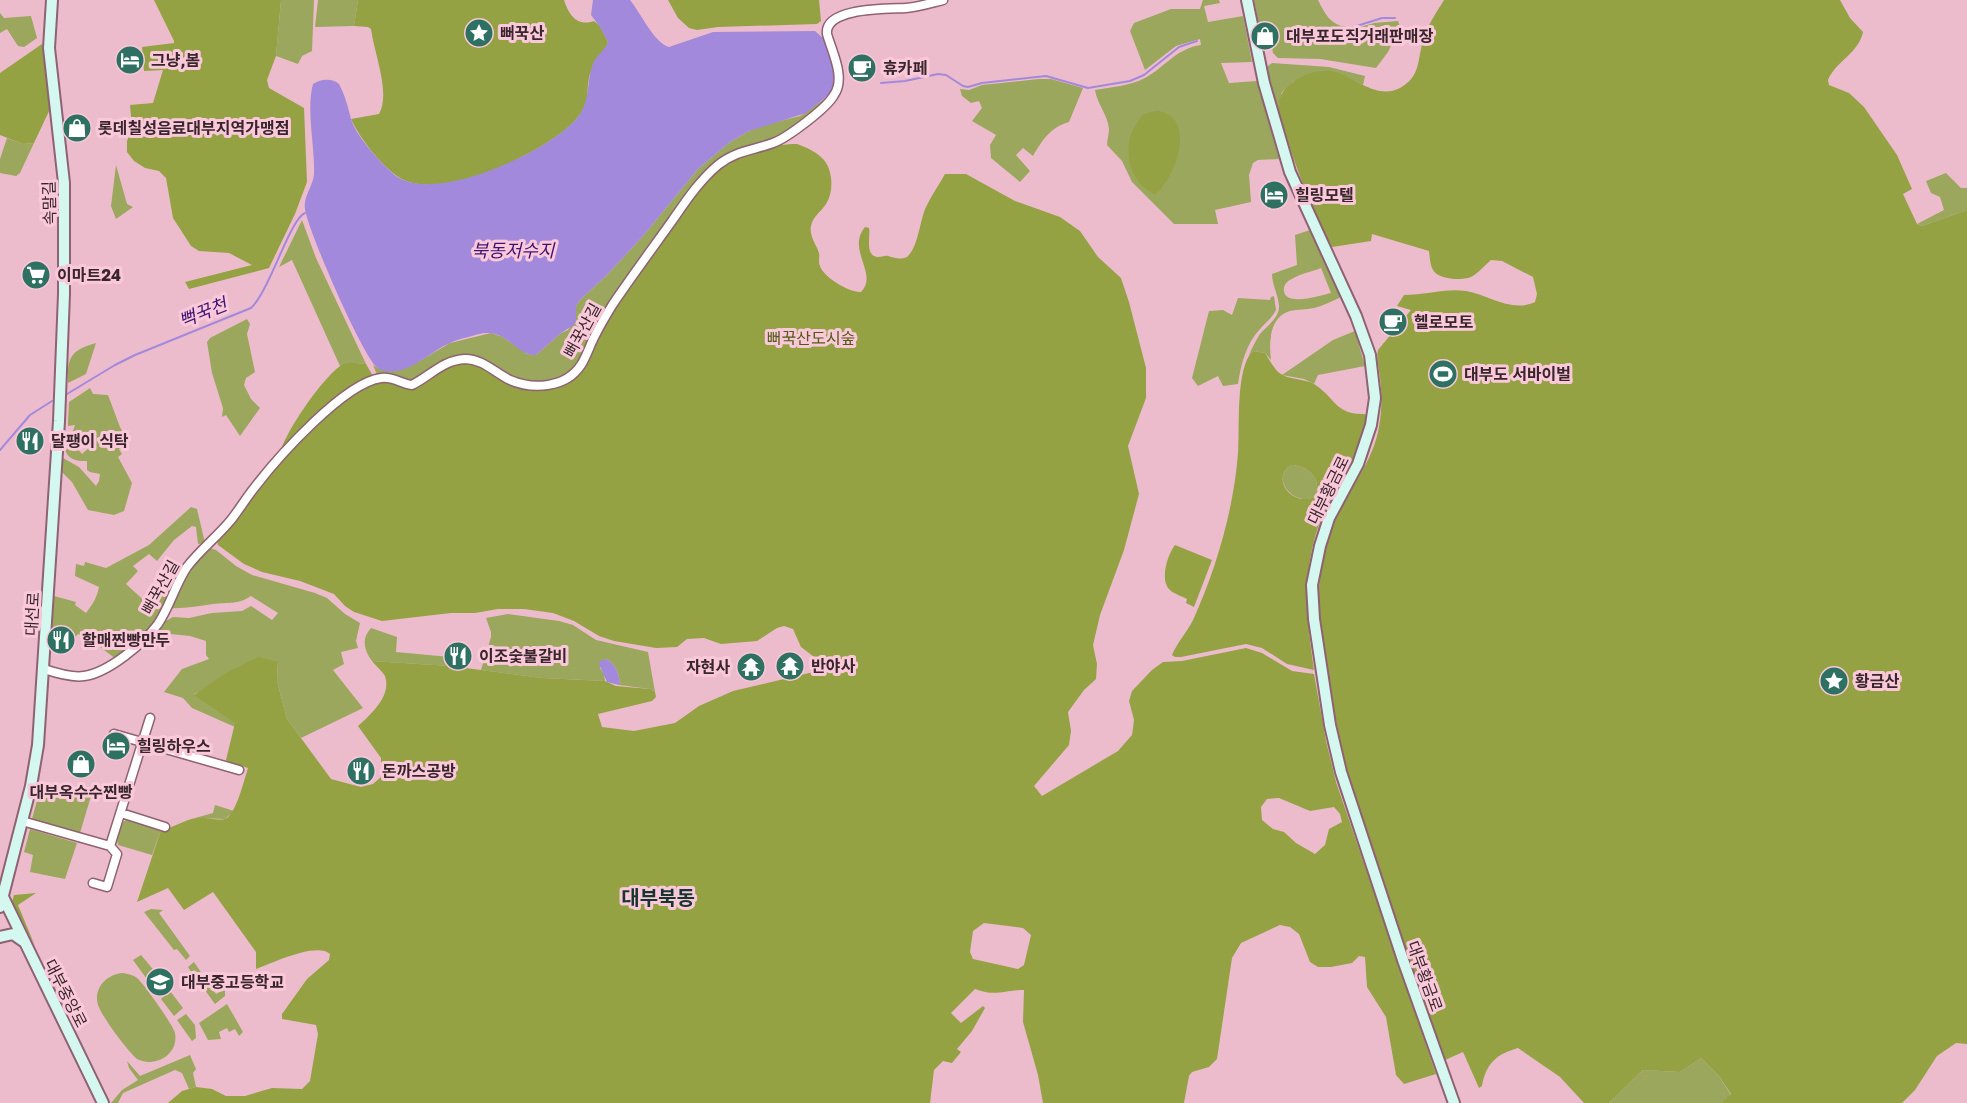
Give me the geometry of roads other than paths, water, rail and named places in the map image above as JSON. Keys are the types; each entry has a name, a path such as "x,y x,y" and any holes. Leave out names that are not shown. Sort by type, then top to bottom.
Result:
{"street":[{"name":"속말길","path":"52,0 49,48 65,192 60,407"},
{"name":"뻐꾹산길","path":"44,669 84,676 102,670 134,648 158,623 188,567 231,520 256,485 313,424 361,385 380,378 391,378 412,385 438,367 465,359 477,360 508,379 535,387 563,380 574,374 613,304 694,189 719,164 732,155 773,143 787,135 833,97 839,83 826,29 831,21 856,12 907,8 943,0"},
{"name":"대부황금로","path":"1247,0 1264,83 1290,172 1356,316 1370,355 1375,398 1371,425 1358,464 1334,507 1325,529 1314,576 1313,610 1324,691 1341,772 1403,960 1454,1103"},
{"name":"대선로","path":"1,902 36,757 44,669 60,407"},
{"path":"110,846 150,718"},
{"path":"114,734 239,770"},
{"path":"121,813 165,826"},
{"path":"22,821 110,846 117,854 107,887 93,883"},
{"name":"대부중앙로","path":"1,902 24,941 102,1103"},
{"path":"0,937 13,934 24,941"}],"water":[{"name":"북동저수지","path":"593,0 630,0 653,34 669,47 713,32 815,31 824,39 834,72 835,84 831,93 806,113 749,131 730,142 698,169 643,236 580,300 576,306 574,325 536,355 523,352 504,338 489,333 459,339 398,371 379,369 362,344 337,294 315,241 305,209 305,200 314,174 310,105 313,84 326,80 339,84 358,134 377,158 396,176 414,183 438,184 464,179 520,158 564,130 578,117 587,98 593,64 608,42 591,15"},
{"path":"606,659 617,670 619,685 607,682 599,664 600,661"}],"waterway":[{"path":"1285,36 1341,31 1382,18 1395,18"},
{"path":"881,83 938,74 946,75 968,87 982,83 1046,76 1088,88 1130,81 1144,75 1179,47 1197,41"},
{"name":"뻑꾹천","path":"67,394 135,355 251,308 265,286 293,228 305,213"},
{"name":"뻑꾹천","path":"0,450 30,415 52,401"}],"place":[{"name":"뻐꾹산","path":"479,33"},
{"name":"대부포도직거래판매장","path":"1265,36"},
{"name":"그냥,봄","path":"130,60"},
{"name":"휴카페","path":"862,68"},
{"name":"롯데칠성음료대부지역가맹점","path":"77,128"},
{"name":"힐링모텔","path":"1274,195"},
{"name":"이마트24","path":"36,275"},
{"name":"헬로모토","path":"1393,322"},
{"name":"대부도 서바이벌","path":"1443,374"},
{"name":"달팽이 식탁","path":"30,441"},
{"name":"할매찐빵만두","path":"61,640"},
{"name":"이조숯불갈비","path":"458,656"},
{"name":"반야사","path":"790,666"},
{"name":"자현사","path":"751,667"},
{"name":"황금산","path":"1834,681"},
{"name":"힐링하우스","path":"116,746"},
{"name":"대부옥수수찐빵","path":"81,764"},
{"name":"돈까스공방","path":"361,771"},
{"name":"대부중고등학교","path":"160,982"}],"district":[{"name":"대부북동","path":"658,898"}],"park label":[{"name":"뻐꾹산도시숲","path":"811,338"}]}
